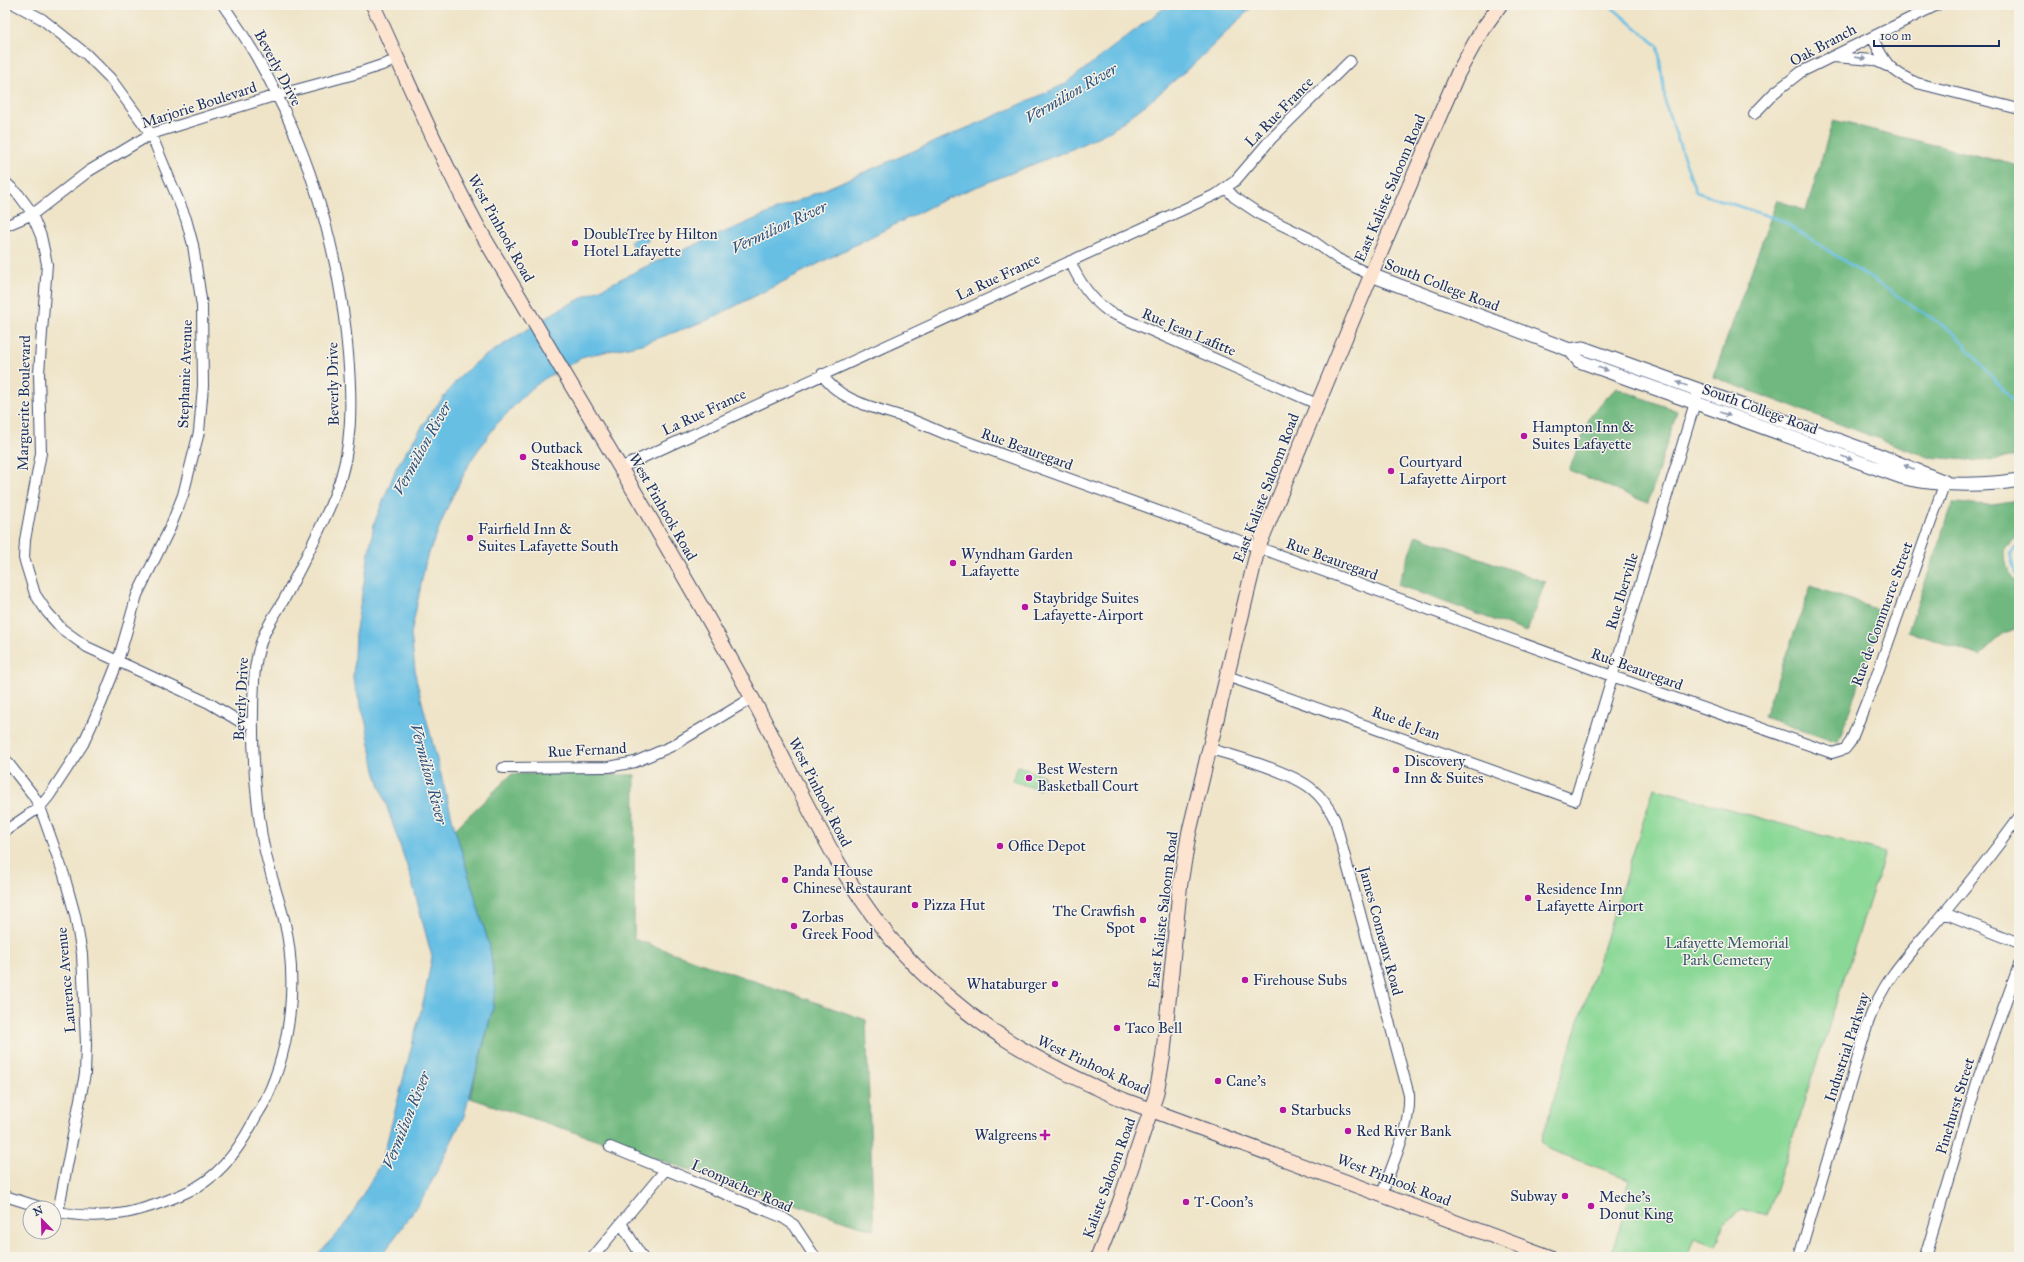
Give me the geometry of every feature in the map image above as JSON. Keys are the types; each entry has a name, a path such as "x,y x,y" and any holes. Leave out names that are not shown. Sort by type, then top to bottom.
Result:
{"main road":[{"name":"West Pinhook Road","path":"373,5 478,226 620,468 752,698 815,822 868,911 917,967 965,1010 1021,1050 1068,1075 1152,1110 1550,1257"},
{"name":"East Kaliste Saloom Road","path":"1152,1110 1163,1056 1183,862 1258,548 1371,275 1458,72 1482,30 1500,5"},
{"name":"Kaliste Saloom Road","path":"1098,1257 1152,1110"}],"street":[{"name":"Stephanie Avenue","path":"5,831 40,807 83,744 102,704 118,661 137,595 170,528 183,495 199,432 203,386 202,306 193,245 186,218 151,134 110,78 86,54 42,19 16,5"},
{"name":"Beverly Drive","path":"62,1213 93,1216 136,1212 197,1188 215,1174 232,1156 243,1140 266,1099 286,1038 291,1004 291,965 284,919 262,838 255,779 252,724 254,677 258,649 265,631 289,591 336,492 344,460 351,414 346,328 330,235 313,180 277,96 254,51 223,5"},
{"name":"Oak Branch","path":"1754,114 1789,80 1831,57 1937,5"},
{"path":"1872,37 1888,66"},
{"path":"1831,57 1874,60 1888,66 1903,77 1917,83 2019,109"},
{"name":"Marjorie Boulevard","path":"5,226 33,214 89,171 151,134 277,96 348,77 398,60"},
{"name":"La Rue France","path":"620,468 1226,188 1248,167 1271,139 1350,61"},
{"name":"Marguerite Boulevard","path":"5,182 27,204 33,214 45,248 47,264 39,366 41,453 25,540 26,565 34,594 46,612 62,629 87,647 209,703 239,721 252,724"},
{"name":"South College Road","path":"1226,188 1234,197 1261,215 1309,238 1343,262 1371,275 1570,350 1583,348 1876,454 1945,482"},
{"name":"Rue Jean Lafitte","path":"1070,261 1086,290 1109,312 1317,404"},
{"name":"South College Road","path":"1570,350 1579,361 1901,477 1922,482 1989,484 2019,480"},
{"name":"Rue Beauregard","path":"822,374 833,388 850,398 1026,464 1612,676 1827,752 1841,752"},
{"name":"Rue Iberville","path":"1575,800 1699,390"},
{"name":"Rue de Commerce Street","path":"1841,752 1851,741 1875,680 1945,482"},
{"name":"Rue de Jean","path":"1227,676 1575,800"},
{"name":"Rue Fernand","path":"503,768 609,767 635,762 672,746 752,698"},
{"name":"James Comeaux Road","path":"1210,749 1231,755 1304,784 1323,800 1335,820 1409,1095 1409,1110 1406,1123 1382,1194"},
{"name":"Laurence Avenue","path":"5,759 33,795 40,807 54,846 80,936 85,992 85,1074 59,1200"},
{"name":"Industrial Parkway","path":"1799,1257 1876,1002 1893,972 1944,913 2019,816"},
{"path":"1944,913 2019,943"},
{"name":"Pinehurst Street","path":"1925,1257 1979,1076 2019,965"},
{"name":"Leonpacher Road","path":"610,1147 782,1217 794,1225 815,1257"},
{"path":"593,1257 666,1170"},
{"path":"5,1196 22,1201"},
{"path":"621,1223 642,1257"}],"green space":[{"path":"1833,120 2019,166 2019,456 1982,461 1928,457 1713,377 1777,200 1806,211"},
{"path":"1616,388 1677,411 1648,503 1569,470 1591,414"},
{"path":"2019,501 2019,534 2004,550 2011,577 2019,584 2019,627 2003,634 1980,656 1908,631 1953,503 1992,505"},
{"path":"1416,535 1545,582 1527,632 1398,585"},
{"path":"1811,586 1884,612 1838,743 1764,717"},
{"name":"Best Western Basketball Court","path":"1018,766 1044,776 1039,790 1013,781"},
{"path":"512,774 635,775 634,939 866,1020 874,1230 470,1098 493,1008 495,985 490,948 455,829"},
{"name":"Lafayette Memorial Park Cemetery","path":"1654,788 1885,853 1767,1216 1742,1209 1724,1223 1716,1246 1694,1238 1687,1257 1610,1257 1629,1200 1624,1198 1629,1179 1548,1149 1542,1143 1543,1133"}],"water":[{"name":"Vermilion River","path":"1168,5 1254,5 1198,60 1153,99 1112,130 1072,149 943,200 708,320 642,344 585,356 544,379 527,392 496,425 471,460 448,506 426,560 411,634 416,679 455,829 490,948 495,985 493,1008 464,1116 426,1193 381,1257 315,1257 346,1224 382,1161 424,999 432,957 411,878 375,771 366,723 353,678 355,635 374,524 397,466 431,413 461,375 482,358 560,309 653,263 1002,113 1065,84"},
{"path":"642,235 648,237 648,241 634,249 630,241"}],"waterway":[{"path":"1609,5 1658,46 1666,106 1696,192 1783,221 1953,332 2019,408"},
{"path":"2019,544 2011,553 2016,574 2019,577"}],"place":[{"name":"DoubleTree by Hilton Hotel Lafayette","path":"575,243"},
{"name":"Hampton Inn & Suites Lafayette","path":"1524,436"},
{"name":"Outback Steakhouse","path":"523,457"},
{"name":"Courtyard Lafayette Airport","path":"1391,471"},
{"name":"Fairfield Inn & Suites Lafayette South","path":"470,538"},
{"name":"Wyndham Garden Lafayette","path":"953,563"},
{"name":"Staybridge Suites Lafayette-Airport","path":"1025,607"},
{"name":"Discovery Inn & Suites","path":"1396,770"},
{"name":"Best Western Basketball Court","path":"1029,778"},
{"name":"Office Depot","path":"1000,846"},
{"name":"Panda House Chinese Restaurant","path":"785,880"},
{"name":"Residence Inn Lafayette Airport","path":"1528,898"},
{"name":"Pizza Hut","path":"915,905"},
{"name":"The Crawfish Spot","path":"1143,920"},
{"name":"Zorbas Greek Food","path":"794,926"},
{"name":"Firehouse Subs","path":"1245,980"},
{"name":"Whataburger","path":"1055,984"},
{"name":"Taco Bell","path":"1117,1028"},
{"name":"Cane's","path":"1218,1081"},
{"name":"Starbucks","path":"1283,1110"},
{"name":"Red River Bank","path":"1348,1131"},
{"name":"Walgreens","path":"1045,1135"},
{"name":"Subway","path":"1565,1196"},
{"name":"T-Coon's","path":"1186,1202"},
{"name":"Meche's Donut King","path":"1591,1206"}]}
